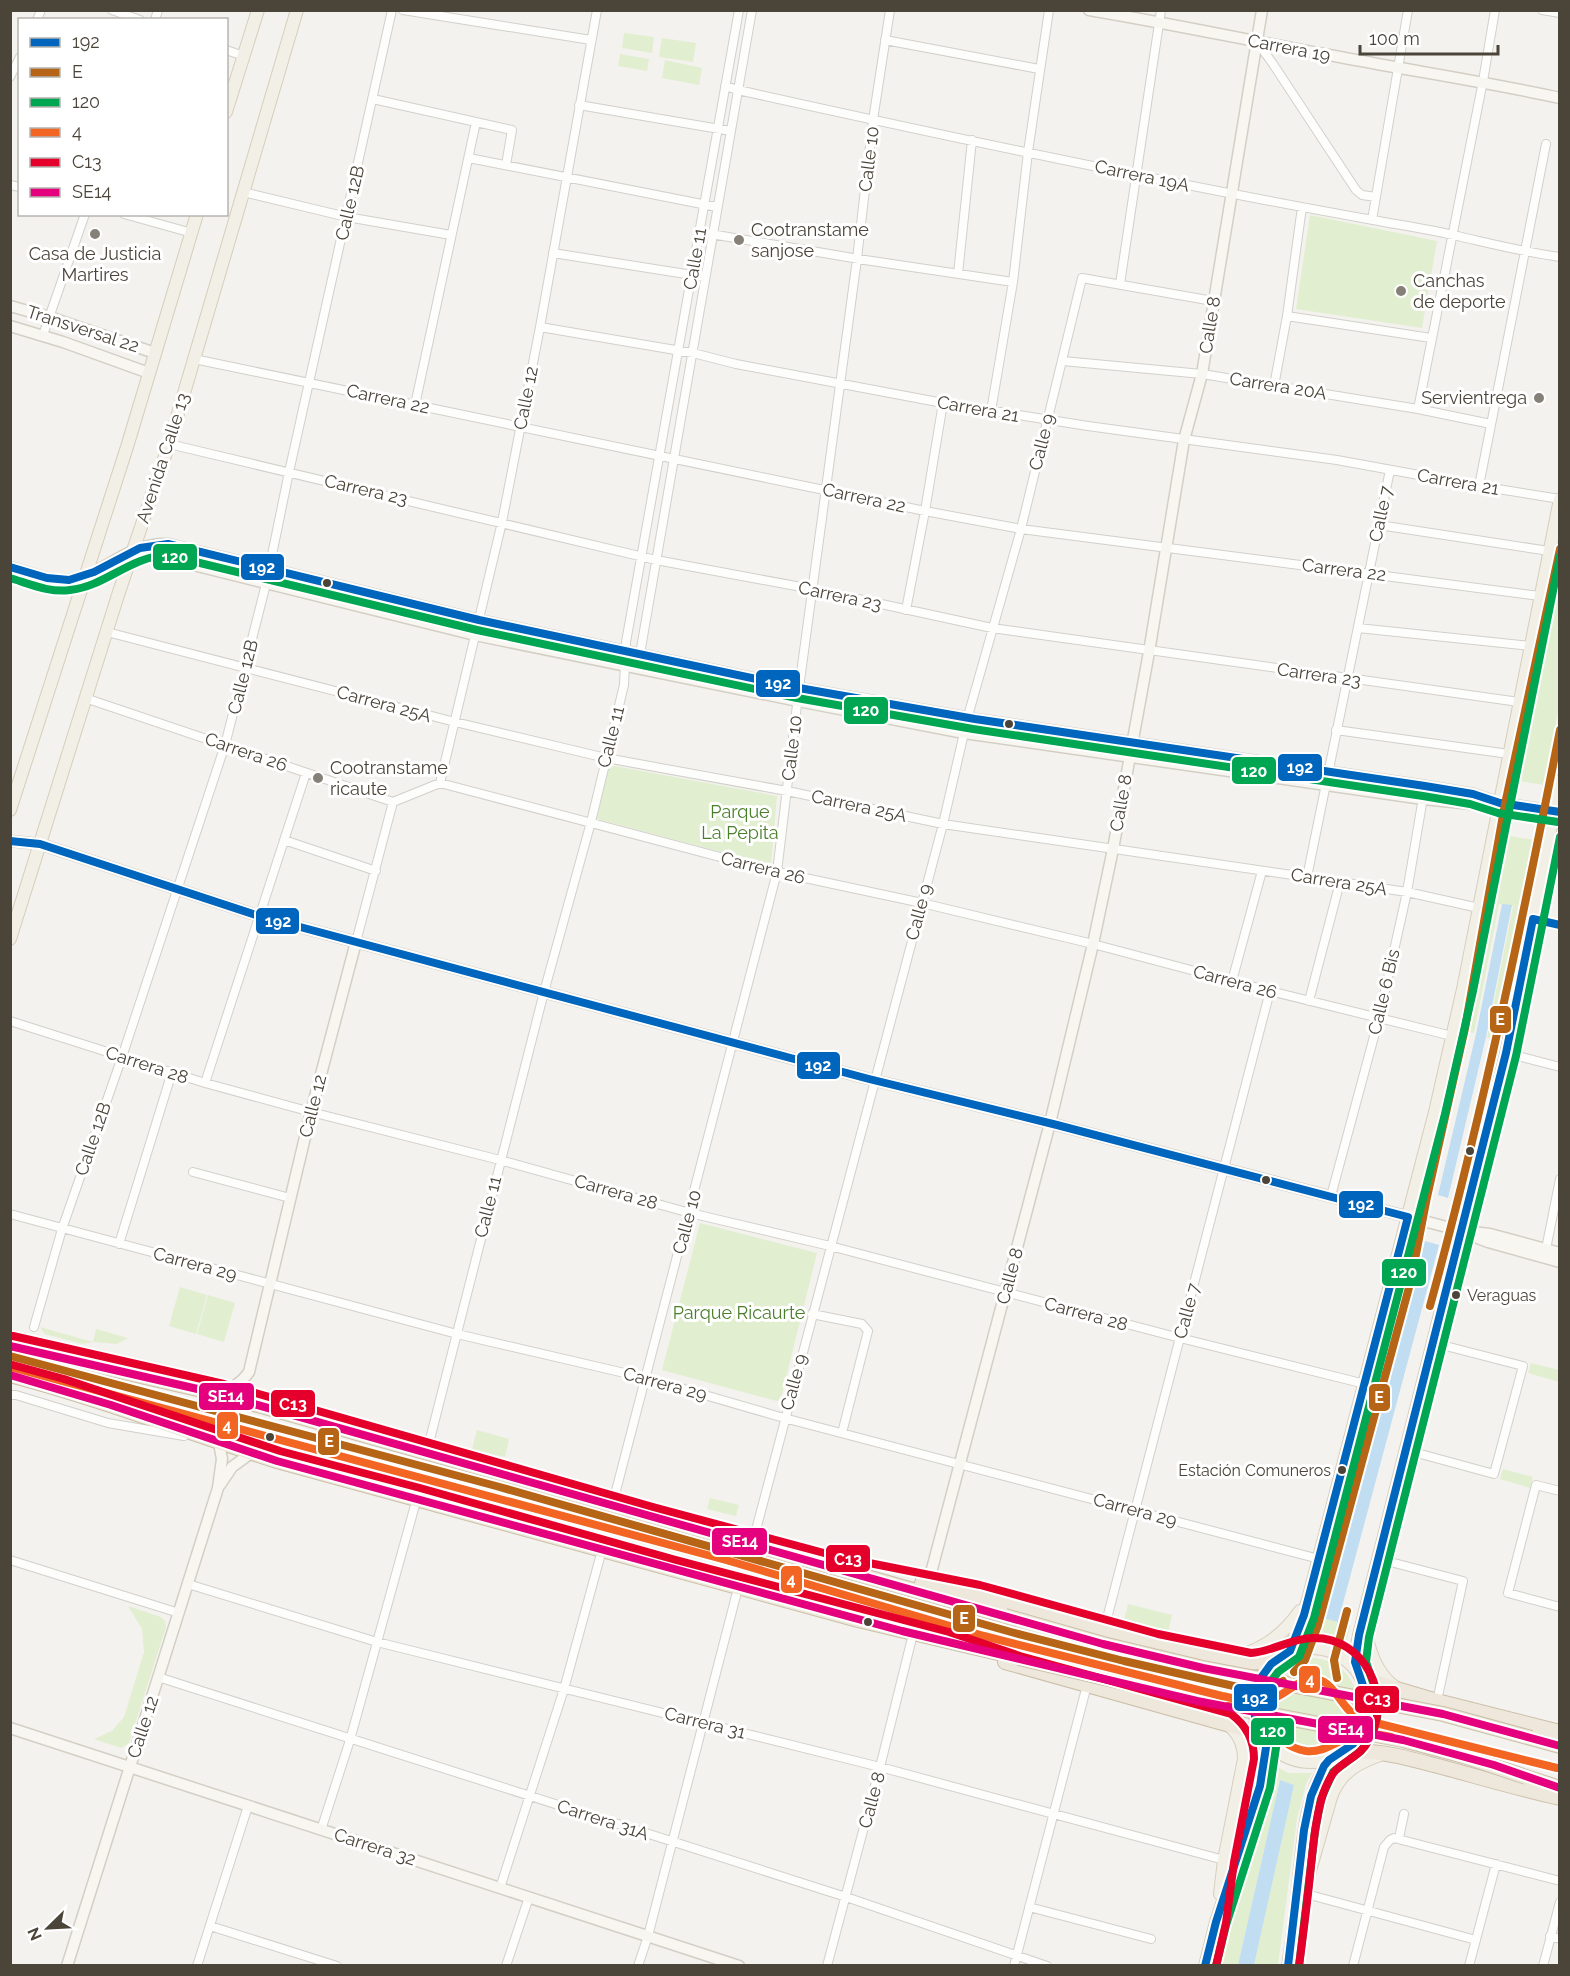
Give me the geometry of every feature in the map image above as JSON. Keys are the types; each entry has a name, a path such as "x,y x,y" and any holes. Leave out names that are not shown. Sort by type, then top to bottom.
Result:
{"highway":[{"path":"10,1346 215,1393 1104,1644 1192,1665 1443,1714 1560,1746"},
{"path":"10,1375 61,1389 251,1453 738,1588 946,1642 1224,1706 1403,1740 1474,1759 1560,1788"},
{"path":"858,1573 928,1584 1172,1650 1253,1663 1284,1654"},
{"path":"946,1642 1017,1666 1226,1723 1265,1737"},
{"path":"1359,1673 1369,1680 1437,1701 1560,1732"},
{"path":"1343,1753 1372,1750 1560,1798"}],"main road":[{"path":"228,106 258,10"},
{"name":"Avenida Calle 13","path":"10,939 40,843 90,700 107,632 169,444 297,10"},
{"name":"Carrera 19","path":"1089,10 1161,16 1257,42 1483,81 1560,98"},
{"name":"Calle 8","path":"928,1584 1050,1123 1093,944 1149,652 1184,440 1202,374 1262,10"},
{"name":"Avenida Calle 13","path":"10,810 127,447 196,216"},
{"name":"Transversal 22","path":"10,306 155,353"},
{"name":"Transversal 22","path":"10,326 43,335 149,373"},
{"path":"1560,499 1452,1036 1408,1217 1308,1600 1284,1654 1265,1671 1255,1697 1256,1716 1265,1737 1275,1749 1295,1760 1318,1762 1329,1760 1343,1753 1354,1743 1367,1718 1369,1703 1359,1673 1356,1650 1506,1053 1556,812 1560,781"},
{"path":"10,567 55,579 71,580 85,576 133,550 153,544 168,544 479,620 799,688 968,718 1425,786 1473,794 1500,804"},
{"path":"133,550 475,635 964,733 1325,785 1472,804 1500,804 1556,812"},
{"path":"336,601 340,586"},
{"path":"10,841 40,843 259,916 876,1080 1331,1196 1462,1231 1488,1242 1560,1262"},
{"name":"Calle 12","path":"215,1393 235,1386 249,1372 311,1112 356,942"},
{"path":"1462,1231 1490,1234 1560,1253"},
{"name":"Calle 12","path":"67,1965 218,1488 222,1459 213,1441"},
{"name":"Calle 12","path":"218,1488 232,1467 251,1453"},
{"path":"1226,1660 1254,1652 1273,1641 1291,1624 1308,1600"},
{"path":"1363,1621 1375,1664 1384,1678 1398,1689"},
{"path":"1284,1654 1305,1648 1320,1648 1334,1652 1347,1660 1359,1673"},
{"path":"1216,1922 1224,1860 1244,1759 1238,1736 1226,1723"},
{"name":"Carrera 32","path":"10,1728 739,1965"},
{"path":"1205,1965 1216,1922 1260,1786 1265,1737"},
{"path":"1301,1892 1335,1787 1351,1768 1386,1753"},
{"path":"1287,1965 1301,1892 1307,1813 1316,1783 1329,1760"}],"street":[{"path":"112,10 134,18"},
{"name":"Calle 12B","path":"34,1327 62,1229 122,1057 225,745 266,584 392,10"},
{"path":"403,10 591,40"},
{"name":"Calle 12","path":"440,783 502,522 597,10"},
{"name":"Calle 11","path":"427,1451 500,1160 591,822 624,685 626,650 642,555 739,10"},
{"name":"Calle 11","path":"640,654 752,10"},
{"name":"Calle 10","path":"612,1506 777,872 873,120 890,10"},
{"path":"991,411 1013,282 1028,152 1049,10"},
{"path":"1372,220 1408,10"},
{"path":"1418,410 1495,10"},
{"path":"1542,10 1560,14"},
{"path":"1161,16 1120,284 1213,301"},
{"path":"885,40 1039,69"},
{"path":"1257,42 1359,194 1376,197"},
{"path":"228,51 244,56"},
{"path":"10,77 18,61"},
{"name":"Carrera 19A","path":"725,86 873,120 1231,195 1452,234 1524,252 1560,257"},
{"path":"373,99 512,130 506,165"},
{"path":"579,105 731,131"},
{"path":"415,405 476,122"},
{"path":"958,274 972,140"},
{"path":"1479,486 1546,144"},
{"path":"469,158 717,207"},
{"path":"243,192 346,217 452,236"},
{"path":"1274,386 1287,316 1302,207"},
{"path":"43,335 85,216"},
{"path":"132,216 192,232"},
{"path":"699,232 857,259 1013,282"},
{"path":"553,253 705,277"},
{"name":"Calle 9","path":"752,1545 943,824 964,733 1021,529 1082,278 1120,284"},
{"path":"1287,316 1431,338"},
{"name":"Carrera 21","path":"540,327 693,353 736,364 943,403 1184,440 1338,460 1560,499"},
{"name":"Carrera 22","path":"194,359 1021,529 1540,596"},
{"name":"Carrera 20A","path":"1063,361 1202,374 1491,424"},
{"path":"906,610 943,403"},
{"name":"Carrera 23","path":"169,444 656,560 813,589 992,628 1149,652 1520,702"},
{"name":"Calle 7","path":"1307,877 1390,470"},
{"path":"1379,525 1549,551"},
{"path":"1358,628 1530,646"},
{"name":"Carrera 25A","path":"107,632 454,722 606,758 787,791 943,824 1407,892 1479,908"},
{"name":"Carrera 26","path":"90,700 393,802"},
{"path":"1336,730 1509,754"},
{"path":"205,1083 306,773"},
{"path":"393,802 440,783"},
{"name":"Carrera 26","path":"440,783 777,872 922,903 1093,944 1452,1036"},
{"name":"Calle 6 Bis","path":"1331,1196 1379,1018 1407,892 1425,786"},
{"name":"Calle 12","path":"356,942 393,802"},
{"path":"284,840 376,871"},
{"path":"1232,981 1262,870"},
{"path":"1309,1001 1340,882"},
{"path":"1533,919 1560,925"},
{"name":"Calle 7","path":"1104,1630 1270,991"},
{"name":"Carrera 28","path":"10,1021 205,1083 311,1112 500,1160 690,1213 830,1246 1005,1293 1365,1384"},
{"path":"1506,1053 1560,1067"},
{"path":"119,1244 172,1072"},
{"path":"193,1172 290,1197"},
{"path":"1546,1249 1560,1179"},
{"name":"Carrera 29","path":"10,1214 457,1334 646,1378 784,1418 1319,1559"},
{"path":"812,1314 862,1324 868,1331 842,1433"},
{"path":"1406,1450 1494,1474 1523,1366 1434,1343"},
{"path":"11,1394 108,1423 213,1441"},
{"path":"1560,1491 1536,1485 1508,1593 1560,1607"},
{"path":"321,1830 350,1740 417,1498"},
{"path":"500,1888 564,1689 602,1550"},
{"path":"1379,1558 1463,1581 1437,1701"},
{"path":"10,1560 178,1613"},
{"name":"Carrera 31","path":"188,1584 377,1642 880,1767 1224,1860"},
{"path":"638,1965 648,1936 738,1588"},
{"name":"Calle 8","path":"827,1965 914,1634"},
{"name":"Carrera 31A","path":"158,1677 846,1897 1047,1965"},
{"path":"1014,1965 1088,1685"},
{"path":"197,1965 248,1806"},
{"path":"1399,1838 1404,1814"},
{"path":"1353,1965 1384,1847 1390,1840 1399,1838 1560,1881"},
{"path":"1469,1965 1497,1864"},
{"path":"1301,1892 1476,1940"},
{"path":"506,1965 529,1897"},
{"path":"1543,1965 1560,1902"},
{"path":"1029,1907 1151,1939"},
{"path":"210,1926 337,1965"},
{"path":"1550,1936 1560,1939"}],"green space":[{"path":"624,33 654,37 652,53 622,48"},
{"path":"662,38 696,43 693,62 659,57"},
{"path":"620,54 649,59 647,71 618,66"},
{"path":"665,60 702,68 699,85 662,78"},
{"path":"1310,215 1437,241 1422,328 1296,309"},
{"path":"1559,558 1559,706 1544,785 1514,780"},
{"name":"Parque La Pepita","path":"609,765 777,796 771,865 597,819"},
{"path":"1504,835 1534,840 1492,1039 1487,1038 1513,906 1499,904 1474,1033 1469,1032"},
{"name":"Parque Ricaurte","path":"700,1223 817,1253 780,1402 662,1370"},
{"path":"1410,1239 1412,1241 1406,1281 1316,1616 1350,1625 1346,1645 1322,1637 1304,1638"},
{"path":"180,1287 207,1295 196,1334 169,1326"},
{"path":"208,1295 235,1303 224,1342 197,1334"},
{"path":"40,1327 93,1342 82,1344 45,1334"},
{"path":"96,1329 128,1338 117,1344 93,1342"},
{"path":"1531,1363 1559,1370 1559,1382 1528,1373"},
{"path":"477,1430 509,1439 505,1457 472,1449"},
{"path":"1503,1469 1533,1477 1530,1488 1500,1479"},
{"path":"710,1498 739,1505 736,1516 707,1509"},
{"path":"626,1528 809,1577 806,1587 624,1539"},
{"path":"1128,1604 1172,1615 1168,1632 1124,1621"},
{"path":"128,1606 161,1617 166,1627 129,1743 121,1748 94,1739 112,1731 124,1717 144,1652 142,1629"},
{"path":"1311,1658 1329,1662 1344,1672 1354,1687 1358,1705 1354,1723 1344,1738 1329,1748 1311,1752 1293,1748 1278,1738 1268,1723 1264,1705 1268,1687 1278,1672 1293,1662"},
{"path":"1243,1734 1247,1735 1255,1746 1256,1765 1231,1856 1229,1855"},
{"path":"1351,1757 1366,1757 1343,1769 1309,1861 1315,1817 1324,1787 1340,1764"},
{"path":"1272,1764 1288,1773 1312,1773 1306,1784 1297,1819 1278,1965 1254,1965 1294,1785 1280,1780 1238,1965 1214,1966 1253,1846"}],"water":[{"path":"1502,904 1512,905 1486,1037 1448,1198 1438,1195 1476,1034"},
{"path":"1425,1241 1439,1245 1338,1622 1323,1618"},
{"path":"1280,1780 1294,1785 1254,1965 1238,1965"}],"transit line":[{"name":"192","path":"10,567 47,578 69,580 94,572 140,548 168,544 479,620 799,688 975,719 1425,786 1473,794 1500,803 1560,812"},
{"name":"E","path":"1294,1672 1305,1660 1318,1625 1411,1280 1465,1028 1505,804 1560,549"},
{"name":"120","path":"10,578 48,589 70,590 95,583 141,561 167,555 477,630 797,698 973,729 1423,796 1470,804 1498,813 1558,822"},
{"name":"120","path":"1216,1966 1226,1925 1270,1788 1277,1741 1265,1714 1267,1691 1278,1672 1299,1657 1314,1618 1445,1114 1473,991 1560,556"},
{"name":"E","path":"1430,1306 1467,1163 1500,1019 1560,730"},
{"name":"120","path":"1299,1966 1321,1799 1333,1772 1361,1751 1372,1735 1377,1721 1378,1697 1366,1662 1369,1637 1516,1056 1560,837"},
{"name":"192","path":"10,841 40,844 259,916 869,1079 1057,1125 1408,1217 1304,1615 1290,1651 1271,1664 1260,1679 1257,1688 1255,1716 1267,1741 1260,1786 1216,1922 1205,1966"},
{"name":"192","path":"1288,1966 1304,1830 1311,1796 1324,1766 1353,1744 1363,1730 1367,1719 1368,1700 1355,1662 1359,1635 1506,1053 1533,919 1560,925"},
{"name":"C13","path":"13,1336 224,1384 653,1507 839,1557 980,1585 1158,1634 1251,1653 1297,1640 1313,1638 1331,1640 1347,1647 1360,1658 1370,1672 1376,1688 1378,1705 1376,1723 1366,1745 1334,1772 1323,1794 1315,1834 1299,1966"},
{"name":"SE14","path":"10,1346 215,1393 1103,1644 1203,1668 1443,1714 1560,1746"},
{"name":"E","path":"10,1356 496,1486 1011,1632 1124,1661 1238,1687 1265,1690 1283,1681"},
{"name":"C13","path":"13,1365 64,1379 280,1451 949,1632 1020,1656 1231,1714 1248,1734 1253,1746 1254,1759 1234,1862 1226,1923 1216,1966"},
{"name":"4","path":"10,1367 726,1560 984,1636 1222,1696 1246,1701 1269,1700 1302,1681 1316,1679 1329,1685 1349,1710 1360,1719 1557,1768"},
{"name":"SE14","path":"10,1375 111,1405 277,1461 902,1631 1197,1701 1403,1740 1494,1765 1560,1788"},
{"name":"E","path":"1337,1678 1334,1660 1347,1611"},
{"name":"4","path":"1228,1706 1249,1709 1260,1714 1288,1745 1306,1751 1323,1749 1360,1734 1391,1737"}],"place":[{"name":"Casa de Justicia Martires","path":"95,234"},
{"name":"Cootranstame sanjose","path":"739,240"},
{"name":"Canchas de deporte","path":"1401,291"},
{"name":"Servientrega","path":"1539,398"},
{"name":"Cootranstame ricaute","path":"318,778"},
{"name":"Veraguas","path":"1456,1295"},
{"name":"Estación Comuneros","path":"1342,1470"}]}
